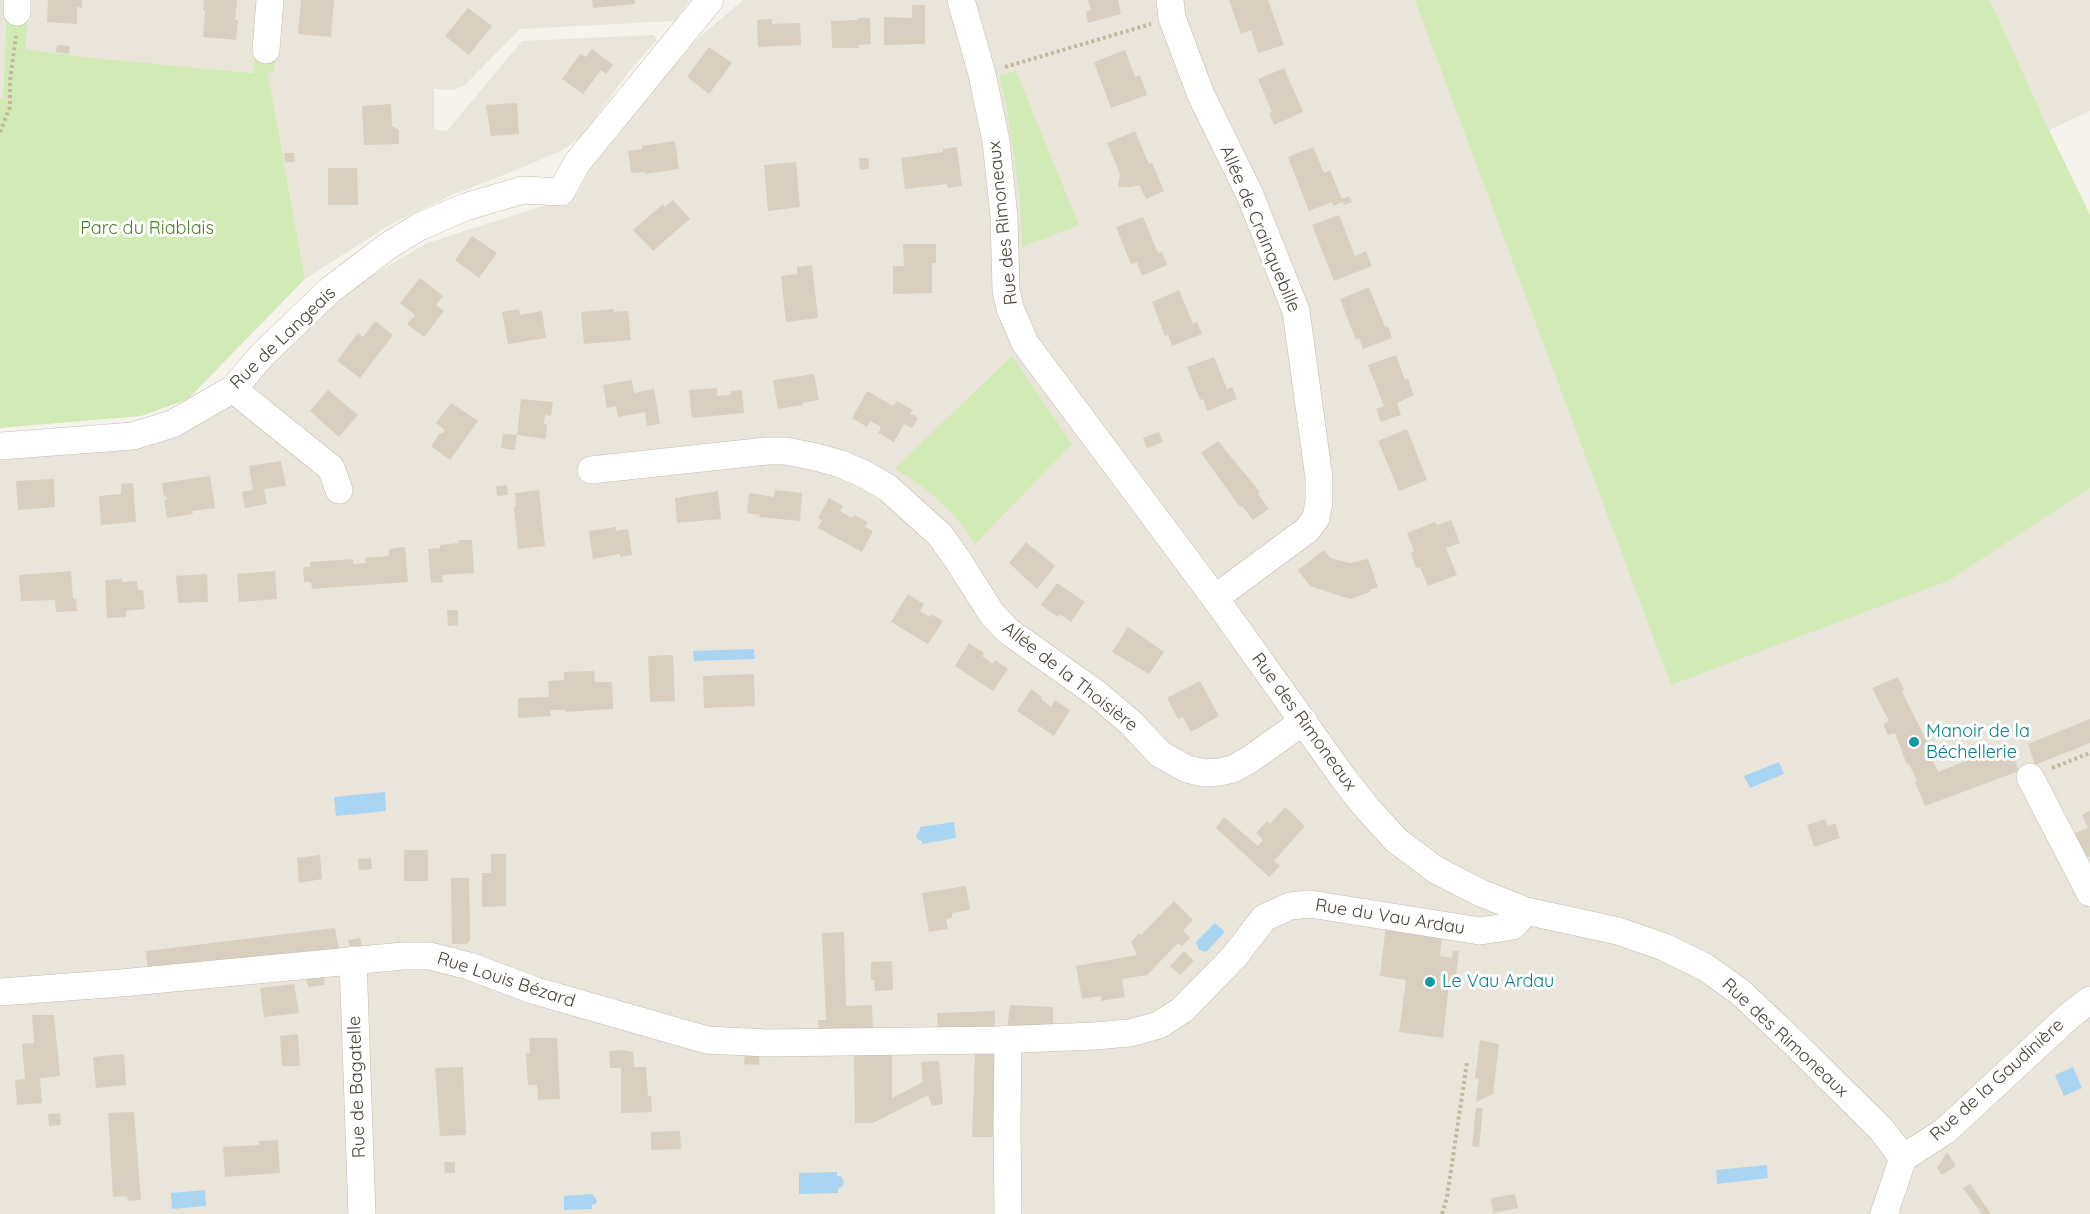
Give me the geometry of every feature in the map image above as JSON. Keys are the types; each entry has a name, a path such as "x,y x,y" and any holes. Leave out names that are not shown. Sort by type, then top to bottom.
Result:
{"street":[{"path":"266,50 270,0"},
{"name":"Rue de Langeais","path":"0,446 133,436 172,424 233,389 262,355 330,290 388,246 419,228 465,207 523,190 561,192 577,163 710,0"},
{"name":"Rue des Rimoneaux","path":"961,0 982,74 996,141 1002,187 1006,290 1010,308 1025,343 1215,598 1344,780 1396,840 1436,870 1481,893 1526,911 1618,931 1664,947 1705,967 1740,992 1794,1042 1881,1129 1903,1158"},
{"name":"Allée de Crainquebille","path":"1171,9 1201,96 1250,195 1296,310 1320,478 1316,518 1307,530 1215,598"},
{"path":"233,389 331,468 339,490"},
{"name":"Allée de la Thoisière","path":"591,470 766,451 786,451 841,464 888,488 940,535 992,614 1008,631 1097,694 1131,723 1160,754 1187,770 1204,773 1233,769 1304,721"},
{"path":"2030,777 2090,893"},
{"name":"Rue du Vau Ardau","path":"1008,1039 1130,1033 1159,1025 1182,1010 1234,957 1264,918 1290,906 1310,904 1480,931 1513,926 1526,911"},
{"name":"Rue Louis Bézard","path":"0,992 121,983 353,960 430,956 469,966 536,991 707,1040 767,1043 1008,1039"},
{"name":"Rue de Bagatelle","path":"353,960 362,1214"},
{"name":"Rue de la Gaudinière","path":"1903,1158 1945,1131 2068,1017 2090,1000"},
{"path":"1008,1039 1008,1214"},
{"path":"1884,1214 1903,1158"}],"path":[{"path":"0,132 10,107 17,6"},
{"path":"982,74 1171,9"},
{"path":"2030,777 2090,753"},
{"path":"1442,1214 1447,1197 1467,1062"}],"shaded area":[{"path":"0,0 7,0 3,98 0,98"},
{"path":"28,0 260,0 254,73 26,50"},
{"path":"281,0 690,0 675,21 520,29 464,86 453,90 434,89 434,129 447,131 522,41 654,35 657,40 628,73 581,137 561,151 452,195 388,226 305,279 268,73 274,73"},
{"path":"743,0 1415,0 1950,580 2090,488 2090,1214 0,1214 0,446 172,424 299,318 427,243 577,195 592,164 688,47"},
{"path":"1990,0 2090,0 2090,111 2049,130"}],"green space":[{"path":"1415,0 1990,0 2090,215 2090,488 1950,580 1671,685"},
{"name":"Parc du Riablais","path":"7,1 28,3 26,49 83,57 253,73 258,27 278,30 274,73 268,73 305,279 188,399 141,416 0,428 0,98 3,98"},
{"path":"1016,71 1079,225 1022,247 1020,198 1007,108 999,75"},
{"path":"1012,356 1072,444 975,544 948,509 928,491 895,468"}],"water":[{"path":"754,649 755,659 694,661 693,651"},
{"path":"1779,762 1784,774 1750,788 1744,776"},
{"path":"385,792 386,811 336,816 334,797"},
{"path":"954,822 956,838 922,844 922,841 917,839 916,835 920,827"},
{"path":"1215,923 1225,932 1206,952 1199,950 1196,942"},
{"path":"2073,1067 2082,1088 2064,1096 2055,1075"},
{"path":"1767,1165 1768,1178 1717,1184 1716,1170"},
{"path":"837,1172 837,1176 841,1176 844,1181 838,1193 799,1194 799,1173"},
{"path":"205,1190 206,1206 172,1209 171,1193"},
{"path":"592,1194 597,1200 596,1204 592,1205 592,1209 564,1210 564,1196"}],"building":[{"path":"48,0 82,0 82,8 77,7 77,24 47,22"},
{"path":"204,0 237,0 236,40 203,37"},
{"path":"301,0 334,0 331,37 298,34"},
{"path":"592,0 635,0 635,4 593,8"},
{"path":"1088,0 1118,0 1121,14 1088,23 1086,12 1091,10"},
{"path":"1229,0 1268,0 1284,45 1258,53 1251,30 1241,34"},
{"path":"912,5 925,5 925,44 884,45 884,17 912,18"},
{"path":"468,8 492,26 469,55 445,36"},
{"path":"858,18 870,18 871,44 858,45 859,48 832,48 831,21 858,20"},
{"path":"772,19 772,24 800,23 801,45 758,47 757,20"},
{"path":"57,45 70,46 69,54 56,52"},
{"path":"709,47 732,63 709,94 687,77"},
{"path":"592,49 613,65 606,74 601,70 583,94 562,79 580,54 586,57"},
{"path":"1125,50 1135,77 1140,75 1147,95 1111,108 1094,62"},
{"path":"1284,68 1303,112 1274,125 1269,113 1272,112 1258,79"},
{"path":"517,103 519,134 491,136 486,105"},
{"path":"391,104 392,126 399,130 399,144 364,145 362,106"},
{"path":"1135,131 1164,191 1146,199 1139,185 1118,187 1120,174 1107,143"},
{"path":"675,141 679,169 645,174 645,172 631,173 628,151 642,149 642,146"},
{"path":"957,147 962,186 948,188 947,184 905,189 901,158 943,152 943,149"},
{"path":"1313,147 1324,173 1330,170 1342,199 1349,196 1352,202 1344,205 1343,202 1333,206 1332,202 1309,211 1288,157"},
{"path":"284,153 294,153 295,162 285,162"},
{"path":"859,158 868,158 869,169 860,170"},
{"path":"796,162 800,207 768,211 764,165"},
{"path":"328,168 357,168 358,205 328,205"},
{"path":"673,200 690,219 653,251 633,230 663,204 665,207"},
{"path":"1339,215 1355,256 1366,251 1372,266 1334,281 1312,225"},
{"path":"1143,217 1158,253 1162,252 1167,265 1142,276 1137,262 1131,264 1116,227"},
{"path":"472,236 497,253 479,278 455,260"},
{"path":"903,244 936,244 936,263 932,263 932,293 893,294 893,266 904,266"},
{"path":"812,265 818,318 786,322 781,276 797,274 797,267"},
{"path":"420,278 443,296 436,305 444,311 424,337 407,324 415,315 400,303"},
{"path":"1369,287 1385,327 1388,326 1392,338 1363,349 1359,338 1356,340 1340,299"},
{"path":"1179,290 1193,324 1197,322 1202,334 1172,346 1168,335 1165,336 1152,302"},
{"path":"519,309 520,315 542,311 546,338 508,344 502,312"},
{"path":"614,309 614,312 628,311 631,340 584,344 581,312"},
{"path":"375,321 393,335 360,378 337,361 358,333 363,337"},
{"path":"1396,355 1405,380 1408,379 1414,395 1397,403 1401,415 1381,422 1376,409 1384,406 1368,365"},
{"path":"1214,357 1227,389 1232,387 1237,399 1207,411 1203,399 1200,400 1187,367"},
{"path":"814,374 819,400 778,409 773,380"},
{"path":"632,380 634,393 654,389 660,424 647,426 645,412 618,417 616,406 607,408 603,385"},
{"path":"717,388 717,396 731,395 730,391 742,390 744,413 692,418 689,390"},
{"path":"328,390 358,415 339,437 310,411"},
{"path":"867,391 893,406 897,401 913,410 910,413 918,418 912,428 904,424 894,442 878,433 881,427 870,421 867,427 852,418"},
{"path":"521,399 553,402 551,416 545,415 546,439 517,435"},
{"path":"451,403 478,421 450,460 431,446 445,430 436,423"},
{"path":"1407,429 1427,480 1399,491 1378,441"},
{"path":"1159,432 1163,442 1147,448 1143,438"},
{"path":"503,434 517,435 515,450 501,448"},
{"path":"1218,441 1260,492 1258,494 1269,509 1253,520 1242,506 1240,507 1201,453"},
{"path":"281,461 286,486 264,489 267,504 245,508 242,492 253,490 249,466"},
{"path":"210,476 215,508 167,518 164,500 167,500 166,496 164,497 162,483"},
{"path":"54,479 55,507 18,510 16,481"},
{"path":"133,483 136,522 101,525 99,496 121,494 121,484"},
{"path":"507,485 508,495 497,496 496,486"},
{"path":"539,490 545,546 518,549 515,493"},
{"path":"775,490 802,493 800,521 759,517 760,515 747,513 749,493 774,497"},
{"path":"718,491 721,519 677,523 675,498"},
{"path":"829,498 843,506 840,511 852,518 854,515 868,522 865,527 873,531 862,552 818,528 822,520 818,518"},
{"path":"1451,520 1460,543 1446,548 1457,575 1428,586 1420,567 1416,568 1411,553 1414,551 1407,533 1435,522 1437,525"},
{"path":"616,527 616,531 628,529 632,555 620,557 620,554 593,559 589,531"},
{"path":"458,540 472,540 474,573 442,575 443,582 431,583 428,549 459,543"},
{"path":"1026,542 1055,566 1037,589 1009,563"},
{"path":"405,547 408,582 312,589 311,582 304,582 303,567 310,567 310,562 353,559 353,564 366,563 365,558 389,556 389,549"},
{"path":"1324,550 1330,558 1350,563 1368,559 1378,587 1350,599 1310,586 1298,570"},
{"path":"71,571 73,599 76,598 77,611 56,612 55,600 21,601 19,575"},
{"path":"275,571 277,599 239,602 237,574"},
{"path":"207,574 208,602 178,603 176,576"},
{"path":"122,579 122,582 137,581 138,590 143,590 145,609 126,611 126,617 107,618 105,580"},
{"path":"1057,583 1085,602 1071,622 1060,614 1058,617 1041,605"},
{"path":"908,594 924,604 920,611 943,621 928,644 891,622"},
{"path":"447,610 458,610 458,625 448,626"},
{"path":"1128,627 1164,652 1149,674 1112,652"},
{"path":"969,643 984,653 982,656 993,664 995,660 1008,669 993,691 955,666"},
{"path":"673,655 675,701 650,702 648,656"},
{"path":"594,671 595,682 612,682 613,709 565,712 566,710 550,710 551,716 518,718 518,698 549,697 548,681 564,680 564,672"},
{"path":"754,674 755,706 704,708 703,676"},
{"name":"Manoir de la Béchellerie","path":"1898,677 1904,690 1902,692 1933,753 1930,754 1938,772 2008,744 2019,771 1925,806 1915,782 1917,781 1909,764 1907,765 1895,733 1888,735 1884,727 1884,724 1889,721 1872,688"},
{"path":"1200,681 1219,716 1191,732 1183,717 1178,719 1167,698"},
{"path":"1031,689 1051,707 1055,700 1070,710 1054,736 1017,711"},
{"path":"2090,719 2090,743 2035,765 2028,744"},
{"path":"1285,807 1305,826 1274,861 1280,866 1269,877 1216,828 1224,817 1258,846 1263,840 1256,833 1267,821 1270,824"},
{"path":"2090,811 2090,856 2086,858 2075,833 2088,828 2082,815"},
{"path":"1825,819 1828,826 1835,823 1840,838 1814,847 1807,825"},
{"path":"404,850 428,850 428,881 404,881"},
{"path":"491,854 506,854 506,906 482,907 482,873 491,873"},
{"path":"320,855 322,879 299,883 297,858"},
{"path":"371,858 372,869 359,870 358,859"},
{"path":"451,878 469,878 470,940 467,944 452,944"},
{"path":"966,886 970,910 952,913 952,918 946,919 948,929 929,932 922,893"},
{"path":"1174,901 1193,920 1183,930 1190,938 1182,946 1178,943 1147,975 1122,979 1125,997 1101,1001 1101,996 1082,999 1076,966 1137,955 1131,942 1139,933 1141,935"},
{"name":"Le Vau Ardau","path":"1386,925 1442,935 1440,956 1452,958 1453,951 1459,951 1455,984 1449,984 1443,1038 1399,1032 1406,980 1380,976"},
{"path":"335,928 339,950 148,973 146,951"},
{"path":"844,932 846,1006 872,1005 873,1033 819,1036 818,1020 826,1020 822,933"},
{"path":"360,938 362,946 350,948 348,940"},
{"path":"1184,951 1194,961 1180,975 1170,966"},
{"path":"892,961 893,990 875,991 874,980 871,980 871,962"},
{"path":"322,969 325,985 308,987 305,971"},
{"path":"294,984 299,1013 264,1017 260,988"},
{"path":"1010,1005 1053,1007 1053,1031 1007,1031"},
{"path":"995,1011 995,1031 938,1032 937,1013"},
{"path":"32,1015 54,1015 60,1076 40,1078 42,1103 17,1105 15,1080 25,1079 22,1044 34,1043"},
{"path":"298,1034 300,1066 282,1066 280,1036"},
{"path":"529,1038 557,1038 560,1099 538,1100 537,1085 528,1085 526,1053 530,1053"},
{"path":"1480,1040 1499,1044 1493,1094 1476,1102 1479,1079 1475,1078"},
{"path":"892,1045 892,1098 923,1082 921,1062 939,1061 943,1104 932,1106 928,1095 873,1123 855,1123 854,1046"},
{"path":"745,1050 760,1051 759,1065 744,1064"},
{"path":"609,1051 633,1052 634,1067 646,1067 648,1096 651,1096 652,1112 621,1113 621,1068 610,1068"},
{"path":"975,1053 1001,1054 996,1137 972,1137"},
{"path":"124,1054 126,1085 96,1088 93,1057"},
{"path":"463,1067 466,1135 440,1136 435,1068"},
{"path":"1476,1108 1483,1108 1479,1147 1472,1146"},
{"path":"134,1112 141,1200 128,1201 127,1196 113,1197 108,1113"},
{"path":"60,1113 61,1125 49,1126 48,1114"},
{"path":"680,1131 681,1149 651,1150 651,1132"},
{"path":"278,1140 280,1173 225,1177 223,1147 259,1145 259,1141"},
{"path":"1947,1152 1956,1166 1942,1175 1937,1168"},
{"path":"444,1162 455,1162 455,1173 445,1173"},
{"path":"1970,1184 1991,1214 1982,1214 1963,1188"},
{"path":"1515,1194 1518,1208 1493,1213 1491,1198"}],"place":[{"name":"Manoir de la Béchellerie","path":"1914,742"},
{"name":"Le Vau Ardau","path":"1430,982"}]}
